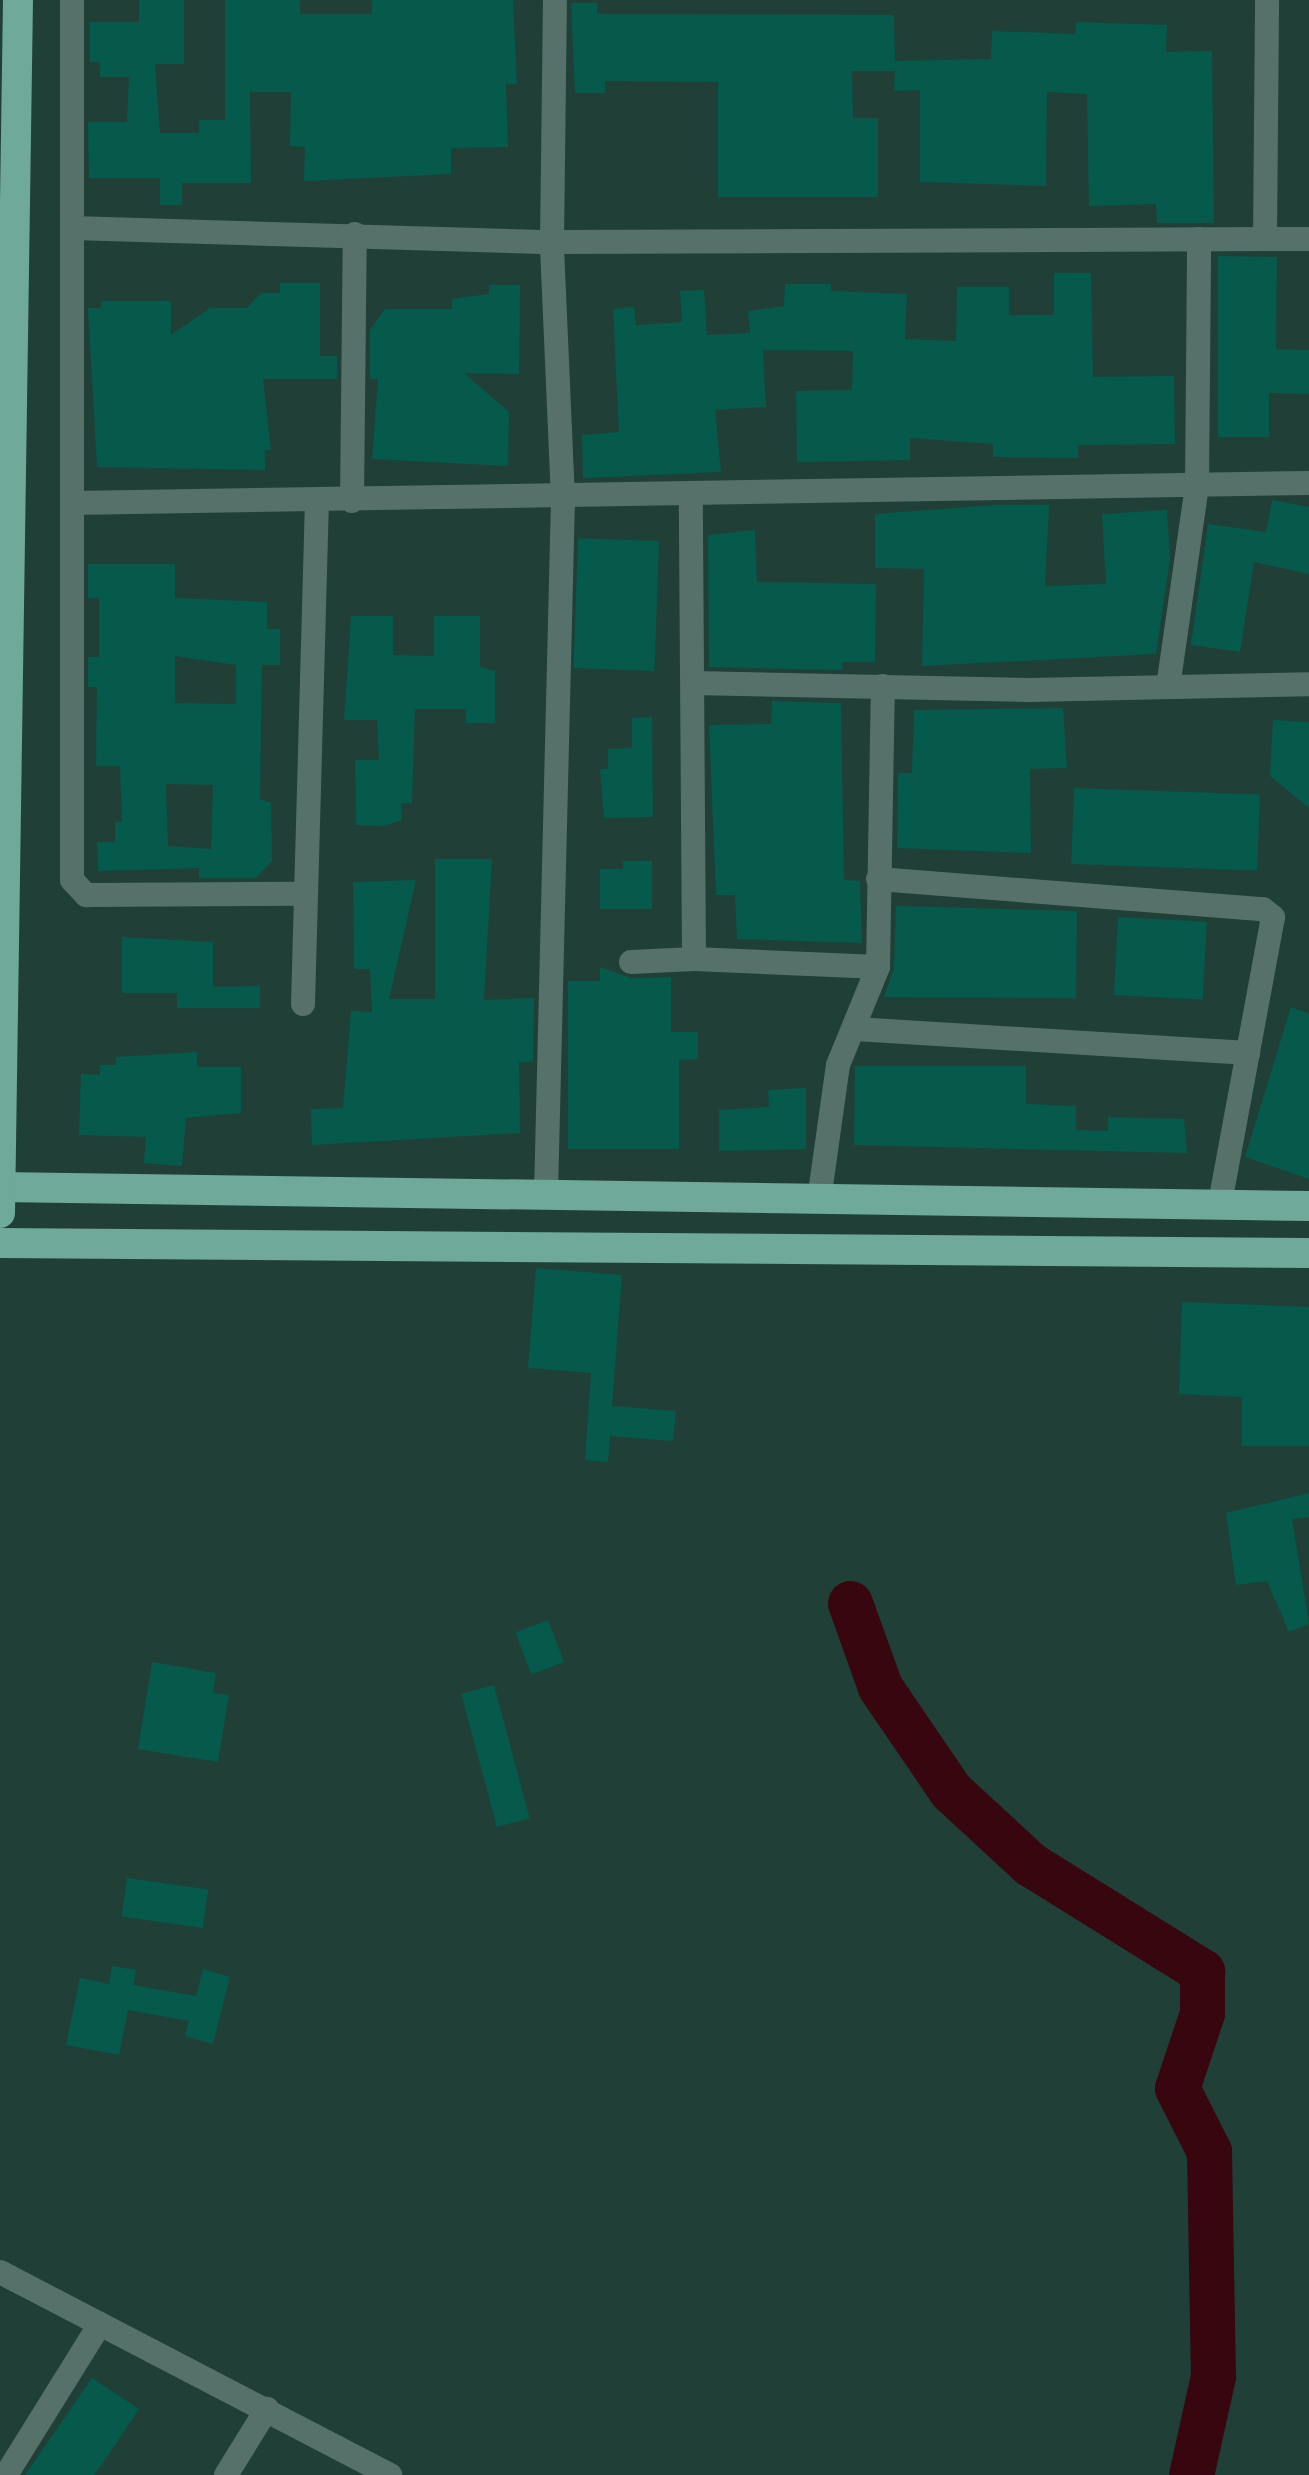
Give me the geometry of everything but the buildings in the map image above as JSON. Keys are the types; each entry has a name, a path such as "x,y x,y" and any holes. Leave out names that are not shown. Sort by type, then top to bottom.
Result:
{"main road":[{"path":"0,1213 18,0"},
{"path":"0,1187 1309,1206"},
{"path":"0,1243 1309,1252"}],"street":[{"path":"72,0 75,886 86,895 303,894"},
{"path":"546,1195 563,499 552,242 555,0"},
{"path":"1265,239 1267,0"},
{"path":"72,228 552,242 1309,239"},
{"path":"352,501 355,233"},
{"path":"1168,687 1197,485 1199,239"},
{"path":"72,503 563,499 1309,483"},
{"path":"692,494 694,958"},
{"path":"302,1004 316,500"},
{"path":"694,683 1309,684"},
{"path":"819,1199 838,1065 878,967 883,686"},
{"path":"878,879 1263,909 1273,932 1219,1207"},
{"path":"631,962 694,958 878,967"},
{"path":"855,1029 1248,1053"},
{"path":"0,2272 390,2475"},
{"path":"6,2475 100,2324"},
{"path":"226,2475 267,2409"}],"waterway":[{"path":"850,1603 880,1687 951,1791 1030,1864 1202,1971 1202,2013 1177,2088 1209,2151 1213,2376 1191,2475"}]}
